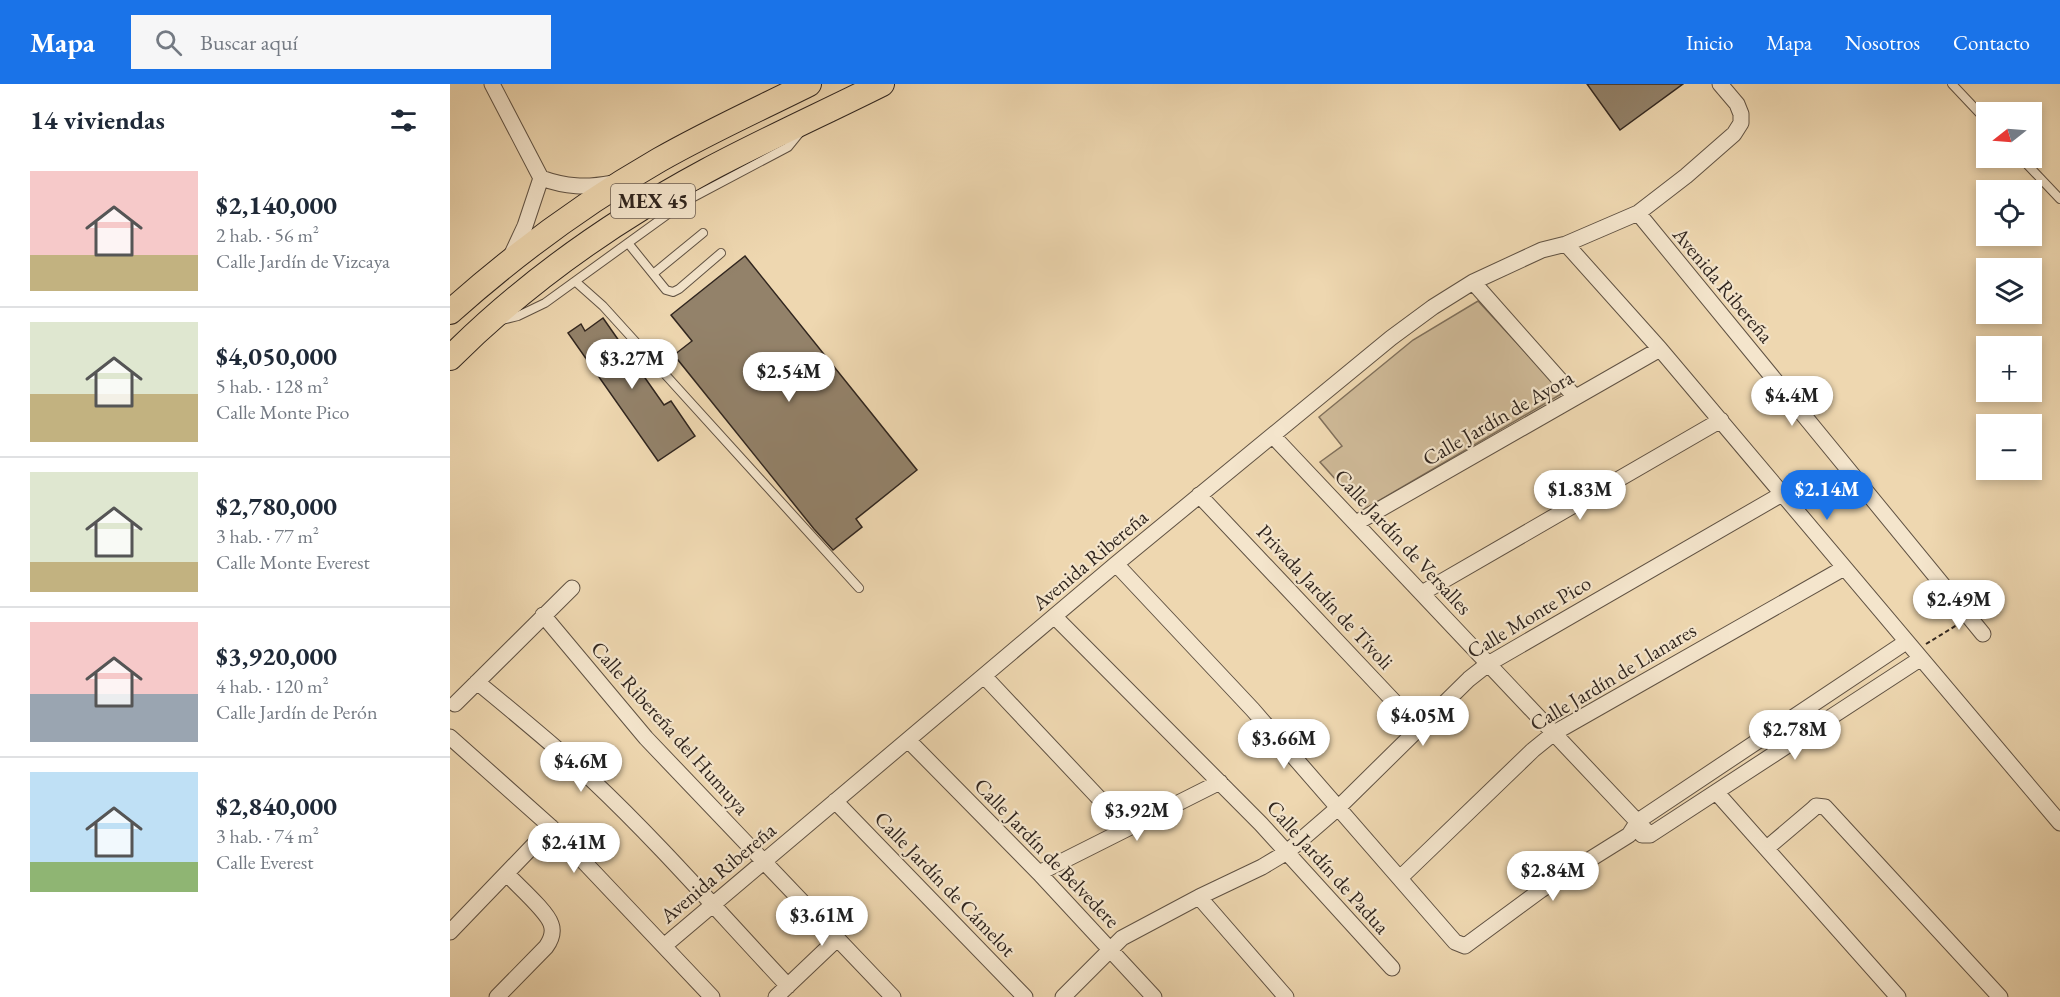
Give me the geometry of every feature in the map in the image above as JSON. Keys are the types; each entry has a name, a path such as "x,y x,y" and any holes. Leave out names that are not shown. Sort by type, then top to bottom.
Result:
{"highway":[{"name":"MEX 45","path":"450,358 488,322 584,246 639,210 697,185 794,109 809,84"},
{"name":"MEX 45","path":"450,312 507,264 559,225 624,181 689,143 794,109 882,84"}],"street":[{"path":"492,84 539,174 563,185 583,187 624,181"},
{"name":"Avenida Ribereña","path":"664,945 1116,564 1391,338 1433,307 1473,282 1542,250 1566,244 1638,213 1686,176 1734,134 1741,123 1741,114 1737,104 1720,84"},
{"path":"507,264 525,225 539,174"},
{"name":"Avenida Ribereña","path":"1638,213 1983,634"},
{"path":"1566,244 1721,420 2060,823"},
{"path":"1473,282 1575,397"},
{"name":"Calle Jardín de Ayora","path":"1356,523 1660,349"},
{"path":"1422,593 1721,420"},
{"name":"Calle Jardín de Versalles","path":"1273,436 1650,835"},
{"name":"Calle Monte Pico","path":"1063,997 1122,938 1287,852 1339,807 1488,664 1782,494"},
{"name":"Privada Jardín de Tívoli","path":"1199,495 1419,728"},
{"path":"1116,564 1218,671 1455,942 1465,946 1541,890 1629,835 1638,821 1913,651"},
{"name":"Calle Jardín de Llanares","path":"1400,878 1533,750 1554,733 1844,568"},
{"path":"455,704 572,588"},
{"name":"Calle Ribereña del Humuya","path":"543,615 646,738 893,997"},
{"name":"Calle Jardín de Padua","path":"1055,617 1220,782 1392,968"},
{"path":"1629,835 1650,835 1717,793 1913,651"},
{"path":"984,676 1128,828"},
{"path":"477,682 536,730 592,781 788,986"},
{"path":"450,737 550,827 712,997"},
{"name":"Calle Jardín de Belvedere","path":"908,740 1039,873 1154,997"},
{"path":"1039,873 1220,782"},
{"path":"1717,793 1898,997"},
{"name":"Calle Jardín de Cámelot","path":"835,801 1025,997"},
{"path":"1767,848 1816,806 1825,807 2000,997"},
{"path":"450,932 550,827"},
{"path":"497,997 546,947 552,930 548,917 507,874"},
{"path":"1199,897 1286,997"},
{"path":"776,997 837,939"}],"lane":[{"path":"1952,84 1976,109"},
{"path":"2031,168 2060,199"},
{"path":"488,322 506,320 531,310 576,282 672,211 697,185"},
{"path":"653,274 703,233"},
{"path":"628,243 666,290 676,291 721,253"},
{"path":"576,282 603,306 859,588"}],"path":[{"path":"1913,651 1970,617"}],"shaded area":[{"path":"1478,301 1563,393 1363,510 1320,462 1342,446 1319,417 1413,340"}],"building":[{"path":"1587,84 1683,84 1620,130"},
{"path":"745,256 917,470 856,519 862,527 833,550 674,355 692,341 671,315"},
{"path":"603,318 664,405 671,401 695,436 658,461 568,333 581,324 585,331"}]}
